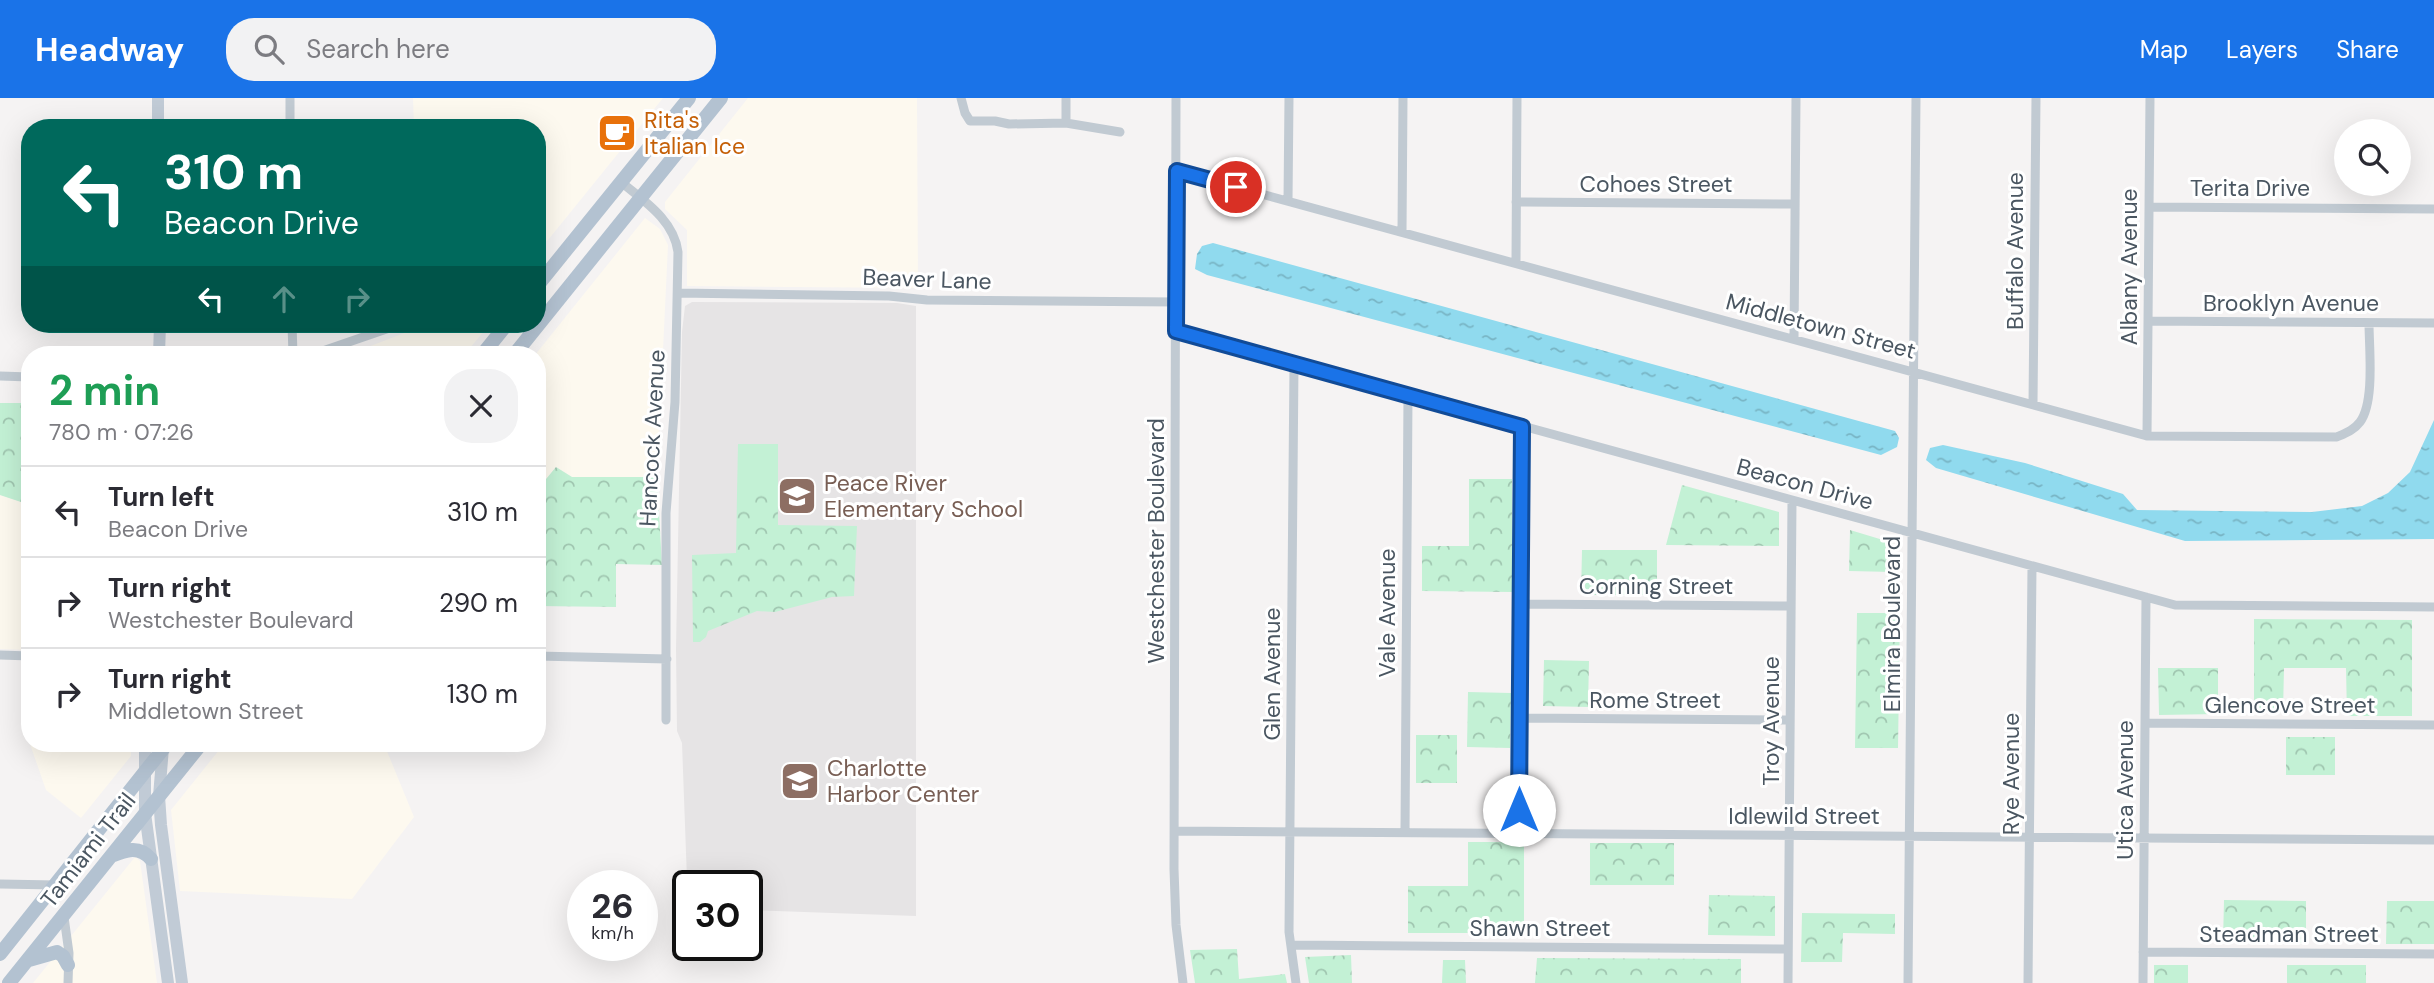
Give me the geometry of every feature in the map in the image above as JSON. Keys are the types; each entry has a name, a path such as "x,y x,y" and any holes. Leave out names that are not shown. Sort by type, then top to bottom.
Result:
{"main road":[{"path":"158,98 158,119"},
{"path":"546,273 689,98"},
{"path":"546,315 721,98"},
{"path":"145,752 145,813 168,983"},
{"name":"Tamiami Trail","path":"0,954 160,752"},
{"path":"163,752 159,796 161,825 183,983"},
{"name":"Tamiami Trail","path":"9,983 195,752"},
{"path":"109,856 136,849 145,852 151,859"},
{"path":"28,960 57,952 64,956 68,965"}],"street":[{"path":"290,98 290,119"},
{"path":"961,98 970,121 1009,124 1066,123 1121,132"},
{"path":"1066,98 1066,123"},
{"name":"Westchester Boulevard","path":"1176,98 1174,831 1176,925 1183,983"},
{"path":"1288,201 1289,98"},
{"path":"1402,232 1403,98"},
{"path":"1516,263 1517,98"},
{"path":"1794,339 1796,98"},
{"name":"Elmira Boulevard","path":"1908,983 1916,98"},
{"name":"Buffalo Avenue","path":"2033,404 2036,98"},
{"name":"Albany Avenue","path":"2147,436 2150,98"},
{"name":"Middletown Street","path":"1177,171 2147,436 2337,437 2349,432 2359,424 2369,399 2369,323"},
{"name":"Hancock Avenue","path":"621,182 665,221 677,241 675,402 667,500 666,720"},
{"name":"Cohoes Street","path":"1516,202 1795,204"},
{"name":"Terita Drive","path":"2149,207 2434,209"},
{"name":"Beaver Lane","path":"678,293 889,296 927,300 1176,302"},
{"name":"Brooklyn Avenue","path":"2148,321 2434,323"},
{"name":"Beacon Drive","path":"1176,331 2175,605 2434,607"},
{"path":"337,346 375,333"},
{"name":"Glen Avenue","path":"1294,364 1290,831 1291,945 1296,983"},
{"path":"0,376 21,377"},
{"name":"Vale Avenue","path":"1405,832 1408,396"},
{"path":"1519,833 1522,427"},
{"name":"Troy Avenue","path":"1788,983 1792,501"},
{"name":"Rye Avenue","path":"2028,983 2032,566"},
{"name":"Utica Avenue","path":"2143,983 2146,597"},
{"name":"Corning Street","path":"1521,604 1791,606"},
{"path":"0,655 21,656"},
{"path":"546,656 667,659"},
{"name":"Rome Street","path":"1520,718 1790,720"},
{"name":"Glencove Street","path":"2145,723 2434,725"},
{"name":"Idlewild Street","path":"1174,831 2434,840"},
{"path":"0,884 56,886"},
{"path":"64,917 68,983"},
{"name":"Shawn Street","path":"1291,945 1788,949"},
{"name":"Steadman Street","path":"2143,952 2434,954"}],"shaded area":[{"path":"413,98 663,98 546,241 546,119 414,119"},
{"path":"748,98 917,98 918,288 687,286 687,230 665,209 665,202"},
{"path":"645,218 660,229 668,245 657,477 572,477 556,467 546,479 546,346 542,346"},
{"path":"692,302 897,303 916,306 916,916 763,911 763,870 687,870 682,743 677,731 676,649 682,332 685,306"},
{"path":"404,333 482,333 472,346 371,346"},
{"path":"0,495 21,502 21,650 0,649"},
{"path":"33,752 131,752 131,756 81,818 46,790"},
{"path":"218,752 387,752 414,817 352,899 180,891 171,810"},
{"path":"135,857 140,861 157,983 33,983"}],"green space":[{"path":"0,403 21,403 21,502 0,495"},
{"path":"738,444 778,444 778,493 737,493"},
{"path":"556,467 572,477 657,477 662,565 616,564 616,607 546,606 546,479"},
{"path":"1469,479 1512,479 1512,592 1422,591 1422,546 1469,546"},
{"path":"1682,485 1779,512 1779,546 1666,545"},
{"path":"737,493 778,493 778,525 857,526 854,596 832,597 775,612 757,611 708,631 700,642 693,642 692,555 736,553"},
{"path":"1850,530 1893,543 1893,572 1849,571"},
{"path":"1582,550 1657,550 1657,595 1581,595"},
{"path":"1857,613 1900,613 1898,748 1855,748"},
{"path":"2254,619 2412,620 2412,716 2347,716 2346,668 2284,668 2283,712 2254,712"},
{"path":"1544,660 1589,661 1588,707 1543,706"},
{"path":"2158,668 2218,668 2218,714 2159,715"},
{"path":"1468,692 1511,693 1510,748 1467,747"},
{"path":"1416,735 1457,735 1457,783 1416,783"},
{"path":"2286,737 2335,737 2335,775 2286,775"},
{"path":"1468,842 1524,842 1524,933 1408,933 1408,886 1468,886"},
{"path":"1590,843 1674,843 1674,885 1590,885"},
{"path":"1709,895 1775,896 1775,936 1708,935"},
{"path":"2224,900 2306,901 2306,943 2223,942"},
{"path":"2387,901 2434,901 2434,944 2386,944"},
{"path":"1802,913 1895,914 1895,934 1843,933 1842,962 1801,962"},
{"path":"1237,949 1239,979 1285,974 1287,983 1195,983 1190,950"},
{"path":"1351,955 1352,983 1309,983 1305,957"},
{"path":"1537,958 1741,959 1741,983 1535,983"},
{"path":"1443,960 1465,960 1466,983 1442,983"},
{"path":"2154,965 2188,965 2188,983 2154,983"},
{"path":"2287,965 2366,965 2366,983 2287,983"}],"water":[{"path":"1213,243 1895,431 1899,438 1897,447 1881,455 1207,275 1195,269 1197,254 1202,246"},
{"path":"2434,420 2434,539 2185,541 1936,468 1926,460 1930,448 1943,445 2025,463 2123,494 2137,510 2312,512 2362,506 2388,493 2410,472"}],"place":[{"name":"Rita's Italian Ice","path":"617,133"},
{"name":"Peace River Elementary School","path":"797,496"},
{"name":"Charlotte Harbor Center","path":"800,781"}],"route":[{"path":"1236,187 1177,171 1176,331 1522,427 1519,810"}]}
